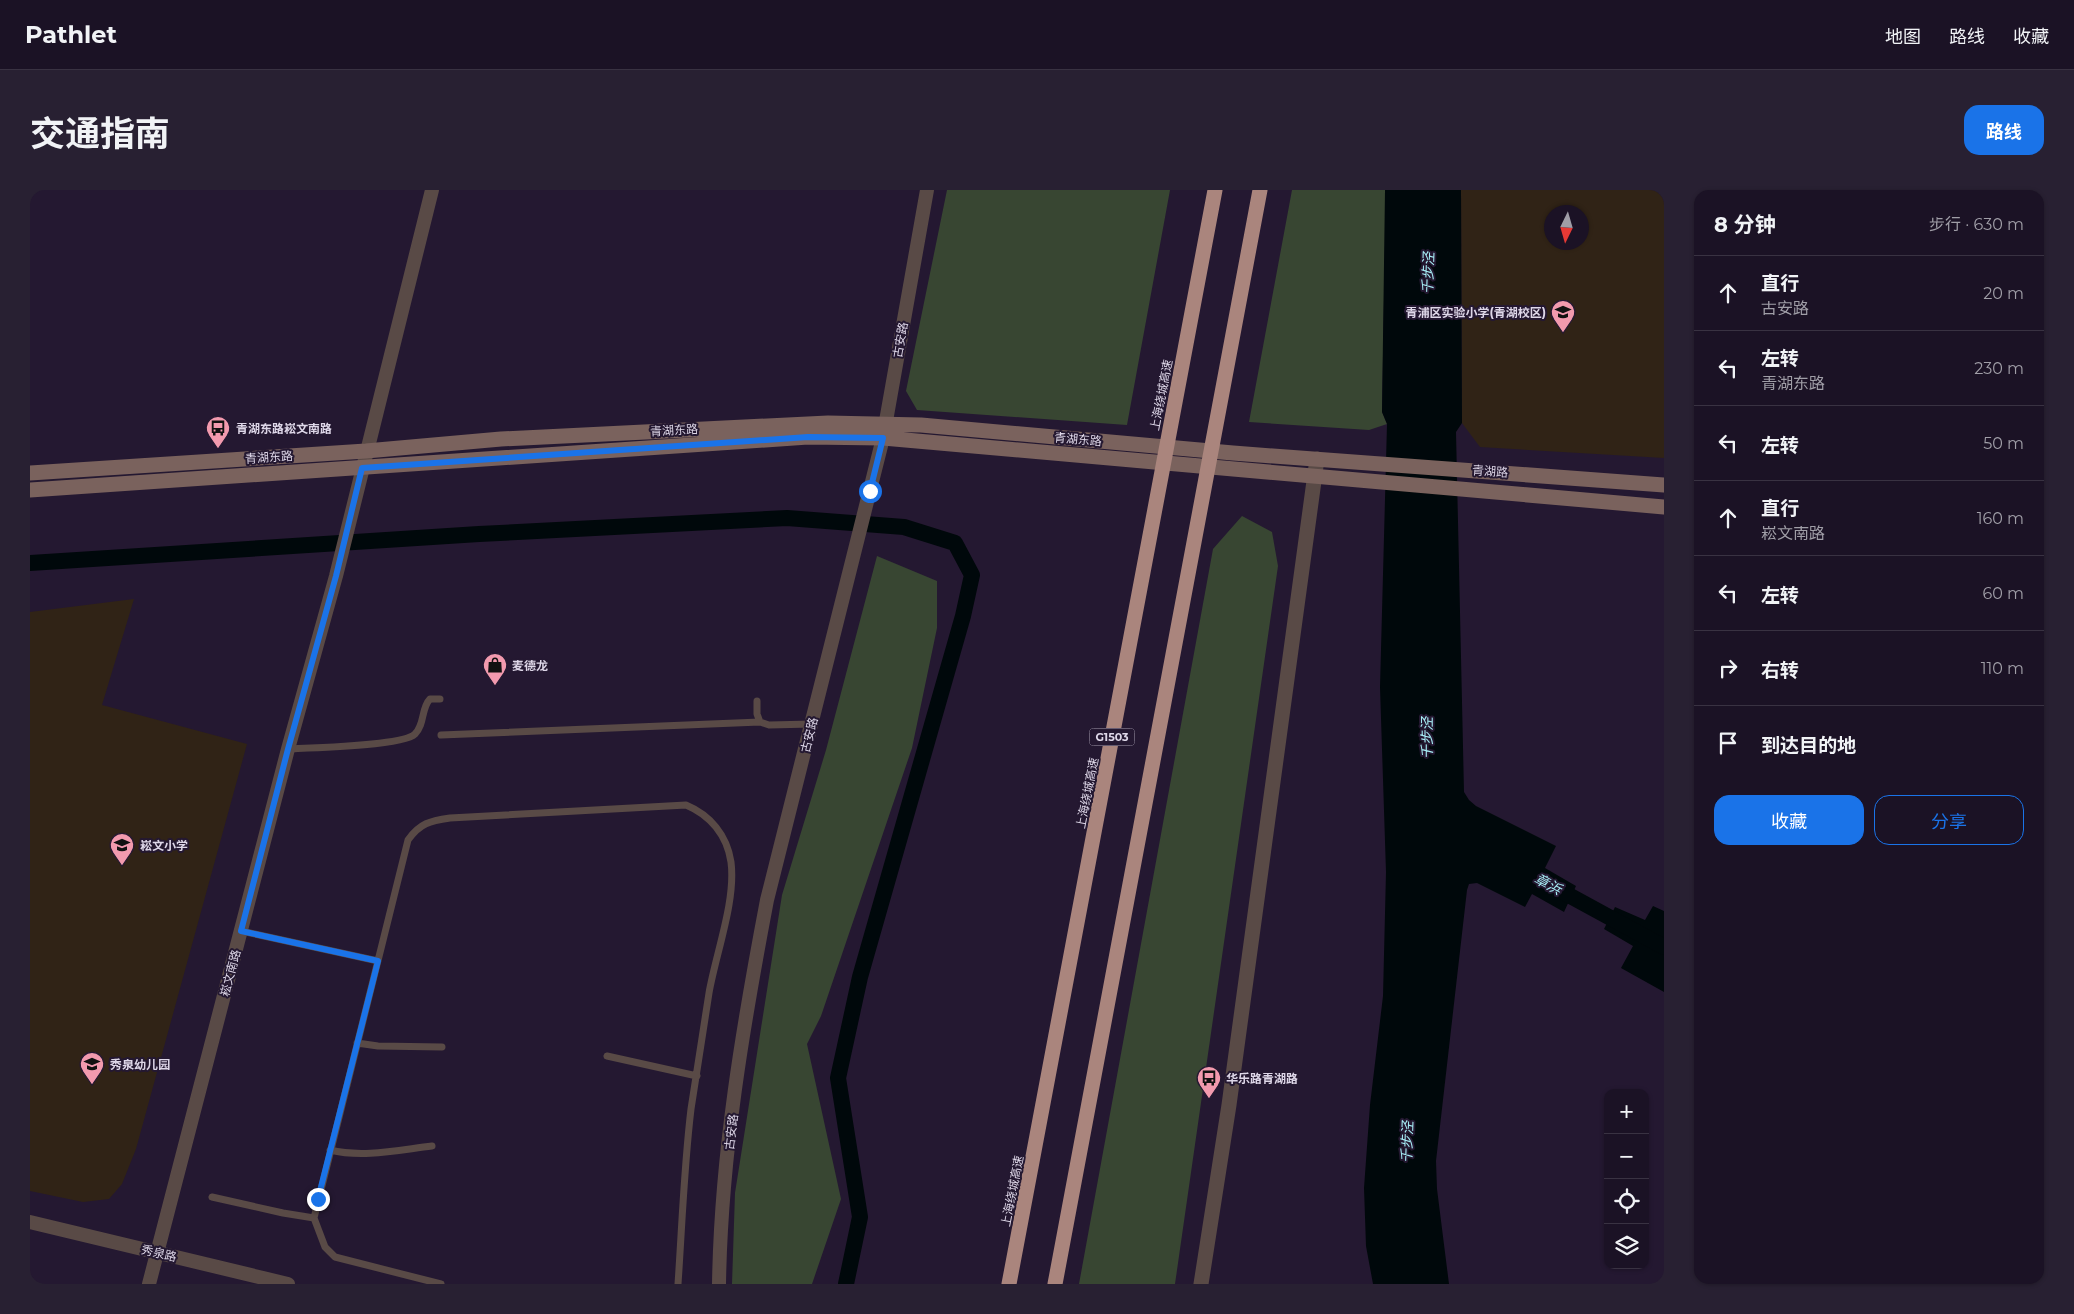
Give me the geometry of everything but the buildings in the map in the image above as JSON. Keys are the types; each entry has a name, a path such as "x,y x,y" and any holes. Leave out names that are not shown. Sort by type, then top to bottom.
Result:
{"highway":[{"name":"上海绕城高速","path":"1009,1284 1215,190"},
{"path":"1055,1284 1260,190"}],"main road":[{"name":"青湖东路","path":"30,473 501,439 828,423 884,431 1368,480"},
{"name":"青湖东路","path":"30,490 808,437 884,431 922,425 1317,459"},
{"name":"青湖路","path":"1317,459 1664,485"},
{"name":"青湖路","path":"1368,480 1664,507"}],"street":[{"name":"崧文南路","path":"149,1284 288,749 336,576 432,190"},
{"name":"古安路","path":"719,1284 724,1183 751,987 767,900 884,431 927,190"},
{"path":"1201,1284 1230,1105 1317,459"},
{"name":"秀泉路","path":"30,1222 288,1284"}],"lane":[{"path":"288,749 390,742 409,738 416,734 421,725 426,702 430,699 440,699"},
{"path":"757,701 757,714 760,722"},
{"path":"441,736 760,722 769,725 812,724"},
{"path":"441,1284 335,1257 325,1247 314,1218 408,840 415,830 429,821 450,818 686,805 702,812 715,824 731,861 731,884 710,991 697,1076 684,1186 678,1284"},
{"path":"241,931 378,961"},
{"path":"357,1043 378,1046 442,1048"},
{"path":"607,1056 697,1076"},
{"path":"330,1150 347,1154 363,1154 432,1146"},
{"path":"212,1197 314,1218"}],"shaded area":[{"name":"青浦区实验小学(青湖校区)","path":"1461,190 1664,190 1664,458 1480,447 1462,423"},
{"name":"崧文小学","path":"134,599 102,705 247,744 136,1149 122,1184 109,1199 83,1202 30,1191 30,612"}],"green space":[{"path":"947,190 1170,190 1127,425 917,410 906,391"},
{"path":"1292,190 1386,190 1382,412 1387,424 1369,430 1249,422"},
{"path":"1242,516 1272,532 1278,566 1175,1284 1079,1284 1213,549"},
{"path":"877,556 937,581 937,628 912,748 821,1016 807,1044 841,1199 812,1284 732,1284 735,1193 782,895 826,750"}],"water":[{"name":"千步泾","path":"1385,190 1461,190 1462,423 1456,432 1464,792 1476,806 1556,846 1545,868 1576,886 1564,912 1532,894 1525,907 1477,883 1469,884 1467,890 1436,1161 1437,1189 1449,1284 1373,1284 1366,1246 1364,1188 1370,1105 1383,996 1386,872 1380,687 1387,424 1382,412"},
{"path":"1653,906 1664,911 1664,992 1621,968 1633,946 1604,929 1615,907 1645,920"}],"waterway":[{"path":"30,563 479,534 787,518 904,527 955,543 972,575 963,616 860,977 838,1078 860,1217 846,1284"},
{"name":"章浜","path":"1552,886 1664,947"}],"place":[{"name":"青浦区实验小学(青湖校区)","path":"1563,333"},
{"name":"青湖东路崧文南路","path":"218,449"},
{"name":"麦德龙","path":"495,686"},
{"name":"崧文小学","path":"122,866"},
{"name":"秀泉幼儿园","path":"92,1085"},
{"name":"华乐路青湖路","path":"1209,1099"}],"route":[{"path":"318,1199 378,961 241,931 288,749 336,576 362,468 808,437 883,438 870,491"}]}
